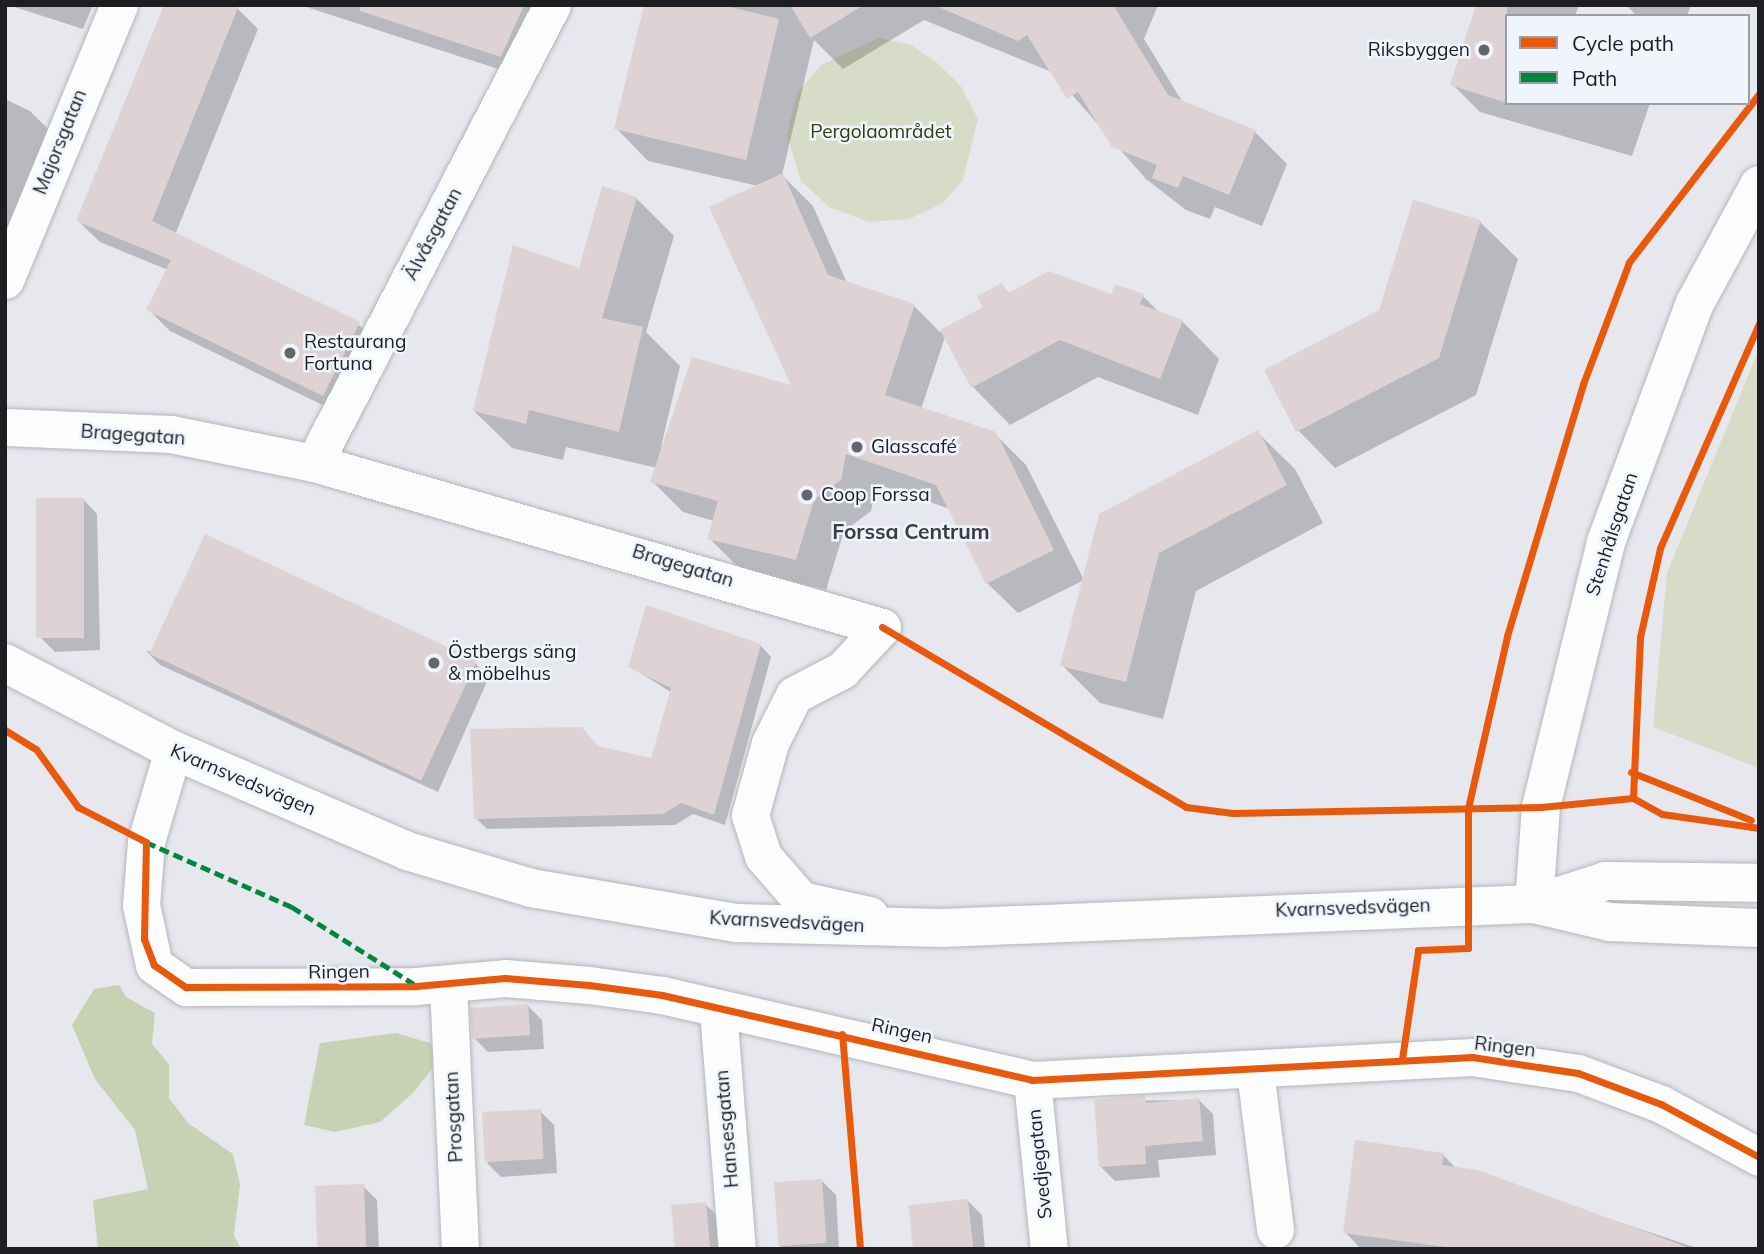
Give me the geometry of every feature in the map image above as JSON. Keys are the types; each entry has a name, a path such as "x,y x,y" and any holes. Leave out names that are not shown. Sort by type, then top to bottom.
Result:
{"street":[{"name":"Majorsgatan","path":"5,280 119,5"},
{"name":"Älvåsgatan","path":"314,463 552,5"},
{"name":"Stenhålsgatan","path":"1534,904 1541,807 1606,542 1695,303 1759,185"},
{"name":"Bragegatan","path":"5,427 171,434 314,463 882,627 842,670 794,695 770,743 750,815 763,856 801,900 943,928"},
{"name":"Kvarnsvedsvägen","path":"5,663 173,750 407,850 531,888 736,923 943,928 1534,904 1605,881 1759,883"},
{"name":"Ringen","path":"173,750 146,842 141,905 154,965 168,979 207,990 448,985 505,978 589,985 718,1010 1031,1080 1472,1057 1578,1073 1661,1104 1759,1157"},
{"name":"Kvarnsvedsvägen","path":"1534,904 1610,922 1759,928"},
{"name":"Prosgatan","path":"448,985 460,1249"},
{"name":"Hansesgatan","path":"718,1010 737,1249"},
{"path":"1255,1070 1275,1230"},
{"name":"Svedjegatan","path":"1031,1080 1049,1249"}],"green space":[{"name":"Pergolaområdet","path":"879,38 911,45 936,62 960,85 978,119 963,180 943,203 909,219 869,222 829,207 801,181 787,135 797,93 821,65"},
{"path":"1759,349 1759,768 1653,727 1667,573"},
{"path":"119,985 126,997 155,1013 152,1044 169,1064 169,1098 188,1123 233,1154 240,1184 234,1235 241,1249 98,1249 93,1200 148,1189 135,1130 95,1079 72,1025 94,989"},
{"path":"396,1033 430,1043 439,1060 413,1093 380,1122 335,1132 304,1125 320,1043"}],"building":[{"path":"164,5 239,5 152,221 360,322 323,396 146,310 171,260 76,221"},
{"path":"360,5 524,5 501,57 360,11"},
{"path":"644,5 722,5 779,19 746,160 614,129"},
{"path":"790,5 864,5 810,38"},
{"path":"934,5 1113,5 1168,95 1256,130 1229,195 1183,176 1178,188 1152,178 1157,165 1112,147 1078,92 1067,99 1027,35 1018,41"},
{"name":"Riksbyggen","path":"1476,5 1507,5 1505,102 1450,85"},
{"path":"783,173 828,275 915,304 885,395 996,432 1054,550 986,584 936,485 846,454 841,480 814,500 796,560 707,539 718,501 650,482 692,357 791,385 709,207"},
{"path":"602,186 637,197 602,318 643,327 619,432 529,410 526,424 473,411 513,245 579,268"},
{"path":"1413,200 1481,220 1439,358 1296,432 1264,370 1379,310"},
{"path":"1049,271 1111,294 1115,284 1144,294 1140,304 1183,320 1160,379 1060,340 971,388 940,330 983,307 977,296 1002,283 1008,293"},
{"path":"1258,430 1287,485 1159,553 1126,682 1060,666 1099,514"},
{"path":"36,498 84,498 84,638 36,638"},
{"path":"205,534 477,661 421,780 149,654"},
{"path":"646,605 761,644 714,815 681,803 663,814 474,819 470,729 582,727 598,746 651,758 671,688 628,667"},
{"path":"528,1004 530,1035 472,1039 470,1008"},
{"path":"1145,1095 1146,1103 1199,1098 1203,1141 1145,1146 1146,1164 1099,1167 1094,1100"},
{"path":"541,1109 544,1159 485,1162 482,1112"},
{"path":"1355,1140 1444,1153 1442,1165 1478,1170 1692,1249 1460,1249 1343,1233"},
{"path":"822,1179 826,1243 779,1246 774,1182"},
{"path":"364,1184 366,1249 317,1249 315,1186"},
{"path":"968,1199 973,1249 913,1249 908,1205"},
{"path":"706,1202 710,1249 675,1249 671,1205"}],"marked path":[{"path":"146,842 292,907 414,984"}],"cycle path":[{"path":"1402,1059 1418,950 1468,948 1468,808 1507,636 1583,384 1629,262 1759,94"},
{"path":"1633,798 1640,637 1660,548 1759,324"},
{"path":"882,627 1186,807 1233,813 1541,807 1633,798 1662,814 1759,828"},
{"path":"5,730 36,749 78,807 146,842 144,939 154,965 186,987 416,986 505,978 589,985 662,995 1032,1080 1472,1057 1578,1073 1661,1104 1759,1157"},
{"path":"1631,772 1751,820"},
{"path":"842,1034 860,1249"}],"place":[{"name":"Riksbyggen","path":"1484,50"},
{"name":"Restaurang Fortuna","path":"290,353"},
{"name":"Glasscafé","path":"857,447"},
{"name":"Coop Forssa","path":"807,495"},
{"name":"Östbergs säng & möbelhus","path":"434,663"}],"district":[{"name":"Forssa Centrum","path":"911,531"}]}
